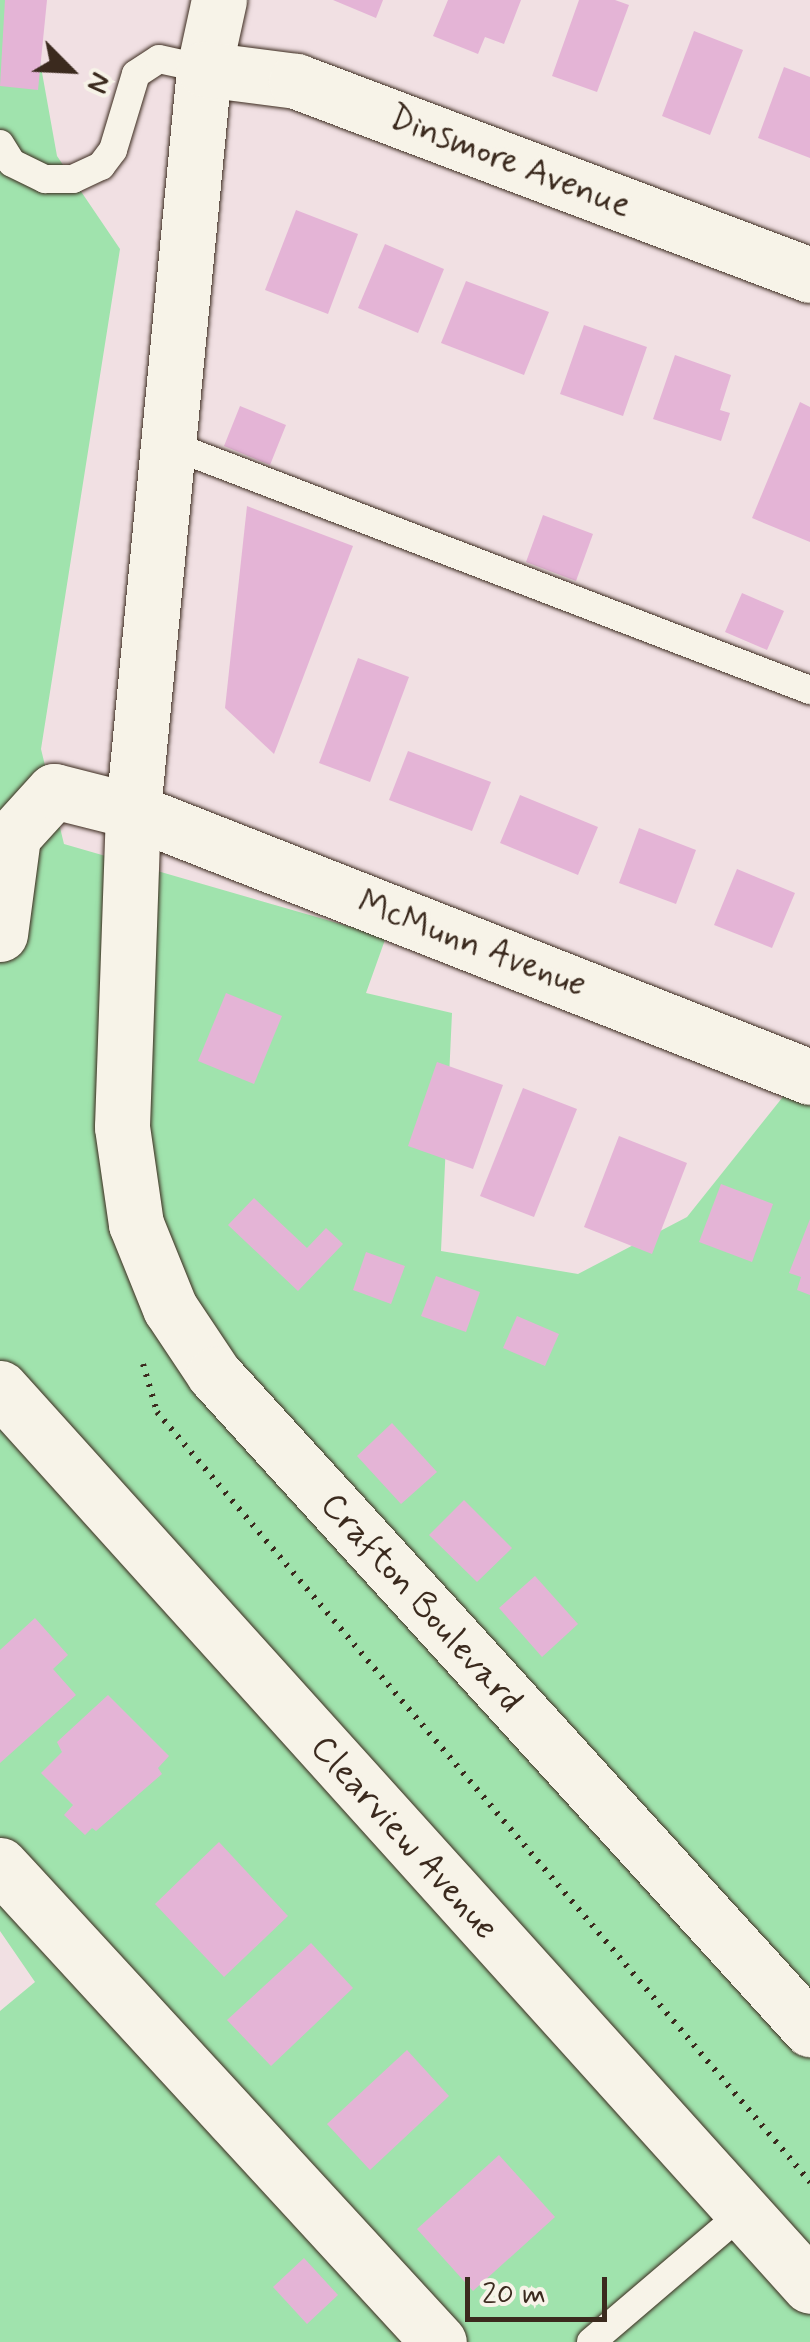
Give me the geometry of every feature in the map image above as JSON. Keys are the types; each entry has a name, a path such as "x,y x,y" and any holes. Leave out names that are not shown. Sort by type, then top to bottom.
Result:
{"main road":[{"name":"Crafton Boulevard","path":"219,0 204,69 133,811 122,1127 136,1224 150,1266 188,1340 810,2029"},
{"name":"Dinsmore Avenue","path":"204,69 296,81 810,275"},
{"name":"McMunn Avenue","path":"0,934 13,836 54,791 133,811 810,1077"},
{"name":"Clearview Avenue","path":"0,1388 741,2214 810,2286"},
{"path":"0,1865 440,2342"}],"lane":[{"path":"0,144 12,164 45,179 74,179 100,166 113,150 136,74 160,59 204,69"},
{"path":"168,444 810,690"},
{"path":"591,2342 741,2214"}],"path":[{"path":"142,1359 157,1412 810,2182"}],"green space":[{"path":"0,0 29,0 57,156 120,249 41,749 64,844 386,937 366,993 452,1013 441,1251 578,1274 687,1217 810,1063 810,2342 0,2342 0,2011 35,1982 0,1931"}],"building":[{"path":"5,0 47,0 38,90 0,86"},
{"path":"333,0 383,0 376,18"},
{"path":"448,0 521,0 504,44 485,37 478,54 433,36"},
{"path":"579,0 615,0 629,5 597,92 552,76"},
{"path":"694,31 743,50 710,135 662,116"},
{"path":"784,67 810,77 810,158 758,138"},
{"path":"296,210 358,234 328,314 265,290"},
{"path":"385,244 444,269 418,333 358,308"},
{"path":"466,281 549,312 524,375 441,343"},
{"path":"584,325 647,347 623,416 560,394"},
{"path":"675,355 731,375 720,410 730,413 721,441 653,419"},
{"path":"800,402 810,407 810,542 752,518"},
{"path":"240,406 286,425 270,465 224,446"},
{"path":"247,506 353,546 274,754 225,708"},
{"path":"543,515 593,534 576,581 526,562"},
{"path":"742,593 784,611 767,650 725,632"},
{"path":"358,658 409,677 370,782 319,763"},
{"path":"408,751 491,782 472,831 389,800"},
{"path":"520,795 598,827 578,875 500,843"},
{"path":"639,828 696,850 676,904 619,883"},
{"path":"737,869 795,893 772,948 714,925"},
{"path":"226,993 282,1016 254,1084 198,1061"},
{"path":"437,1062 503,1085 473,1169 408,1146"},
{"path":"523,1088 577,1109 534,1217 480,1196"},
{"path":"619,1136 687,1163 652,1254 584,1227"},
{"path":"721,1184 773,1204 752,1262 699,1242"},
{"path":"254,1198 307,1248 326,1228 343,1244 298,1291 228,1225"},
{"path":"810,1219 810,1295 797,1290 801,1277 789,1273"},
{"path":"366,1252 405,1266 391,1304 353,1290"},
{"path":"436,1276 480,1292 466,1332 421,1316"},
{"path":"517,1316 559,1334 545,1366 503,1348"},
{"path":"392,1423 437,1472 401,1504 357,1456"},
{"path":"464,1500 512,1548 477,1582 429,1535"},
{"path":"535,1576 578,1624 542,1657 499,1608"},
{"path":"35,1618 68,1655 53,1669 76,1695 0,1763 0,1650"},
{"path":"108,1695 169,1756 158,1768 162,1774 96,1831 92,1828 85,1835 64,1815 73,1805 41,1773 62,1752 57,1742"},
{"path":"219,1842 288,1916 224,1977 155,1904"},
{"path":"311,1943 353,1988 271,2066 227,2020"},
{"path":"407,2050 449,2096 370,2170 327,2124"},
{"path":"499,2155 555,2217 473,2291 417,2229"},
{"path":"304,2258 338,2295 307,2324 273,2287"}]}
